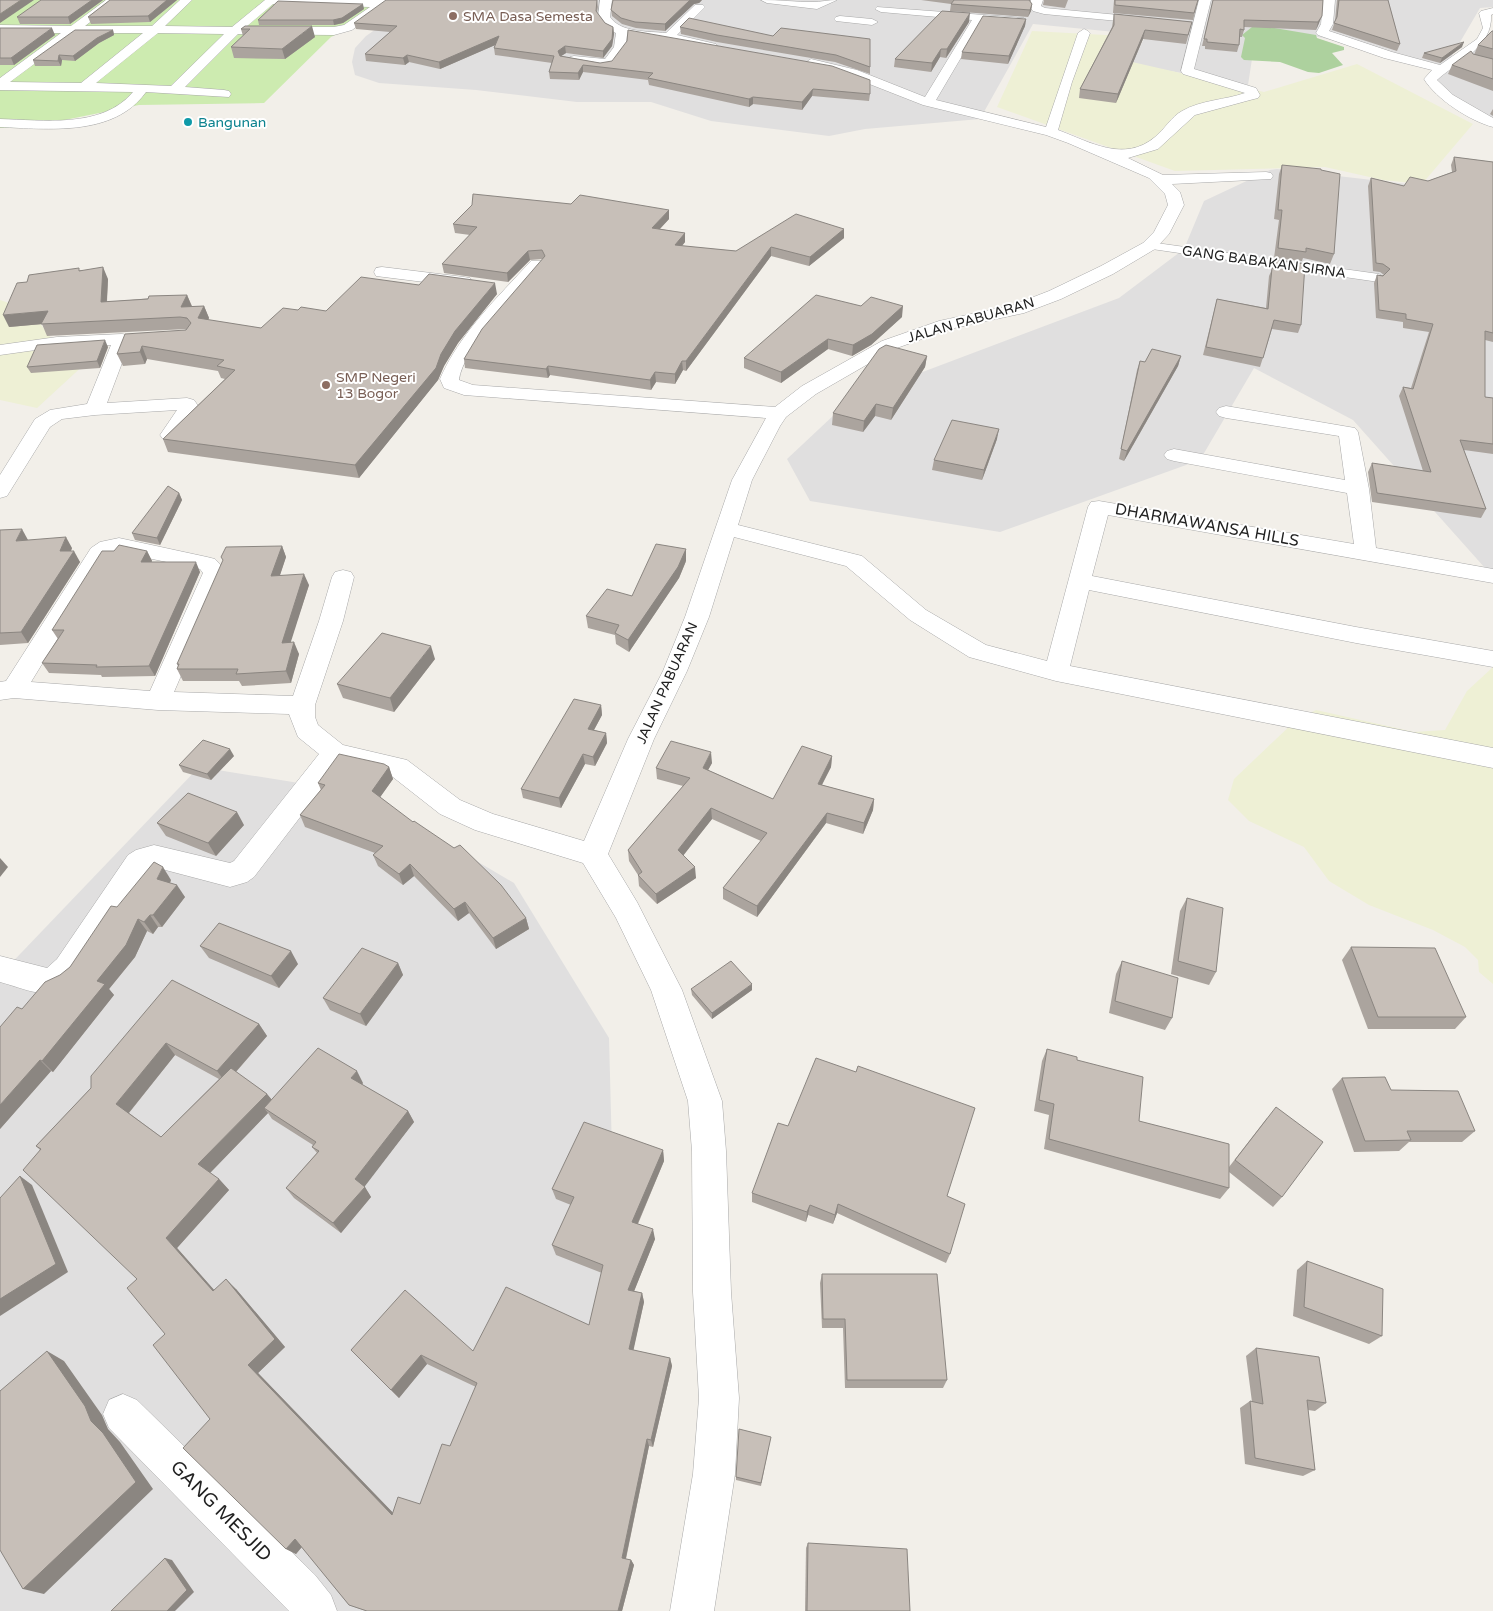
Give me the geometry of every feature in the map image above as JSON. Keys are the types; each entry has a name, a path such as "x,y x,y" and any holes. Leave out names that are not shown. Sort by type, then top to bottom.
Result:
{"street":[{"path":"0,85 113,0"},
{"path":"84,87 156,29 186,0"},
{"path":"175,90 234,32 272,0 385,2"},
{"path":"767,0 817,6 830,0"},
{"path":"1038,0 1035,6 1037,9 1044,11 1164,22"},
{"path":"1106,154 1132,154 1142,151 1165,136 1175,122 1190,112 1253,95 1251,91 1191,73 1187,70 1195,26 1205,0"},
{"path":"1329,0 1326,24 1322,32 1388,55 1440,69"},
{"path":"603,1 604,18 611,27 622,31 669,37 731,50"},
{"path":"1,29 156,29 234,32 341,30 348,28 385,2"},
{"path":"783,14 793,3"},
{"path":"840,19 871,24 884,4 1024,21"},
{"path":"669,37 698,6"},
{"path":"1493,11 1485,13 1489,25 1485,38 1440,69 1430,79 1432,84 1445,95 1493,123"},
{"path":"1,29 16,19"},
{"path":"928,102 976,22"},
{"path":"566,59 602,64 608,63 620,47 622,31"},
{"path":"1051,132 1066,82 1084,33"},
{"path":"1465,71 1493,39"},
{"name":"JALAN PABUARAN","path":"592,855 642,739 675,671 697,617 725,528 748,468 770,426 780,412 809,390 888,345 945,325 1018,310 1106,270 1149,246 1161,234 1176,205 1172,192 1160,180 1134,165 1051,132 928,102 853,73 797,61"},
{"path":"0,85 142,88 224,94"},
{"path":"0,123 40,123 103,118 122,110 142,88"},
{"path":"1160,180 1266,176"},
{"path":"537,264 506,288 457,358 449,379 451,384 471,391 680,407 780,412"},
{"path":"382,272 478,284"},
{"path":"0,350 57,342 131,338 95,409"},
{"path":"0,492 42,423 57,414 95,409 187,404 189,407 170,435"},
{"path":"1226,412 1348,432 1358,489 1366,553 1493,576"},
{"path":"1174,455 1358,489"},
{"name":"DHARMAWANSA HILLS","path":"1056,672 1099,506 1366,553"},
{"path":"725,528 854,561 918,616 978,651 1056,672 1493,758"},
{"path":"158,701 214,571 207,564 119,545 103,549 99,552 7,690 158,701 304,717 335,753 398,767 450,807 485,822 592,855 627,911 666,990 705,1101 709,1151 712,1292 719,1398 714,1474 692,1611"},
{"path":"304,717 343,577"},
{"path":"1080,581 1356,635 1493,659"},
{"path":"0,969 47,981 57,978 68,968 138,863 146,858 154,856 230,875 237,874 244,869 335,753"},
{"name":"GANG MESJID","path":"123,1414 300,1590 315,1611"}],"lane":[{"name":"GANG BABAKAN SIRNA","path":"1149,246 1379,278"}],"shaded area":[{"path":"432,0 1493,0 1493,7 1480,8 1446,66 1301,33 1256,33 1248,85 1131,64 1146,35 1033,24 980,119 865,129 829,136 711,121 651,102 577,102 476,90 379,83 355,75 352,62 355,48 366,36 402,11"},
{"path":"1493,30 1493,118 1458,99 1437,81 1440,73 1461,65"},
{"path":"1277,169 1424,186 1493,290 1493,577 1353,420 1254,368 1200,460 1000,532 810,501 787,459 851,399 1119,298 1184,249 1204,201 1270,170"},
{"path":"199,767 361,793 514,883 609,1038 620,1459 593,1611 0,1611 0,975"}],"green space":[{"path":"0,0 406,0 331,37 264,103 139,105 25,128 0,128"},
{"path":"1252,27 1269,27 1316,35 1317,38 1344,47 1344,50 1332,53 1343,65 1319,73 1308,72 1280,62 1244,60 1241,57 1245,38 1242,35"},
{"path":"1032,31 1124,36 1119,59 1264,92 1357,64 1473,124 1422,184 1383,180 1325,167 1175,171 997,107"},
{"path":"0,300 30,310 59,349 87,362 37,408 0,400"},
{"path":"1493,667 1493,984 1479,972 1478,960 1465,947 1433,930 1369,905 1329,881 1304,847 1249,821 1228,800 1234,779 1295,721 1316,710 1414,732 1445,730 1467,691"}],"building":[{"path":"0,0 21,0 0,14"},
{"path":"41,0 92,0 68,17 17,17"},
{"path":"110,0 167,0 148,16 88,17"},
{"path":"386,0 597,0 596,11 605,23 613,27 612,39 603,51 565,46 558,51 560,56 600,63 612,61 627,41 628,30 832,66 870,80 870,94 813,89 802,102 753,97 749,99 648,78 653,73 583,65 578,73 549,72 554,56 494,48 499,36 439,62 407,55 403,58 365,54 397,26 354,23"},
{"path":"613,0 690,0 665,24 635,22 621,18 611,10"},
{"path":"954,0 1029,0 1032,4 1030,10 951,4"},
{"path":"1115,0 1198,0 1194,13 1115,5"},
{"path":"1213,0 1323,0 1322,16 1318,22 1244,20 1244,30 1240,29 1239,45 1207,42 1207,39 1204,39"},
{"path":"1339,0 1388,0 1400,44 1334,23 1337,17"},
{"path":"278,1 363,4 342,18 333,20 258,20"},
{"path":"942,11 970,13 947,49 941,49 932,63 895,59"},
{"path":"1114,14 1192,22 1188,35 1145,30 1118,94 1080,89 1114,25"},
{"path":"983,16 1026,19 1009,56 962,52"},
{"path":"689,18 773,36 781,28 870,39 870,67 836,55 680,27"},
{"path":"245,26 312,26 282,49 231,47 250,29 241,29"},
{"path":"0,28 52,28 11,58 0,58"},
{"path":"75,30 113,30 97,38 73,56 59,55 58,61 33,60"},
{"path":"1492,31 1493,49 1478,45"},
{"path":"1464,42 1442,58 1424,53"},
{"path":"1471,51 1473,54 1493,59 1493,79 1452,65"},
{"path":"1454,157 1493,162 1493,333 1485,331 1485,397 1493,398 1493,444 1460,440 1486,509 1377,493 1372,463 1431,472 1403,387 1413,389 1433,324 1406,319 1406,314 1379,310 1377,275 1383,276 1390,269 1383,264 1376,263 1371,178 1404,186 1410,177 1428,181 1456,171"},
{"path":"1282,165 1321,169 1340,174 1334,254 1306,248 1306,252 1278,248 1282,210 1278,210"},
{"path":"473,194 571,204 580,195 669,210 652,228 685,233 675,245 736,251 796,214 844,229 810,257 771,247 686,361 682,361 675,374 655,372 650,380 548,366 546,369 464,359 482,329 545,256 542,250 528,251 507,273 442,264 477,227 453,224 472,205"},
{"path":"1276,260 1305,264 1301,325 1274,320 1263,358 1206,347 1217,299 1268,309 1272,268 1275,269"},
{"path":"103,267 101,302 148,299 149,296 187,295 181,307 204,306 198,318 261,328 283,308 298,310 301,307 326,311 361,277 419,285 429,274 495,283 455,331 441,354 436,368 355,465 163,439 235,370 217,366 224,360 142,346 140,352 117,354 125,334 186,330 191,323 187,318 41,324 48,311 3,315 17,283 27,282 29,275 79,268 79,271"},
{"path":"816,295 861,306 871,297 903,306 872,334 853,345 828,339 781,372 744,358"},
{"path":"105,340 97,361 27,367 37,345"},
{"path":"886,345 927,356 893,408 876,404 864,421 833,413 879,349"},
{"path":"1152,349 1181,356 1127,451 1121,449 1140,361 1145,362"},
{"path":"952,420 999,429 984,470 934,460"},
{"path":"168,486 179,493 157,538 132,533"},
{"path":"22,529 16,541 66,537 60,551 74,551 21,632 0,633 0,530"},
{"path":"656,544 686,549 678,567 628,640 615,633 619,625 586,616 607,589 632,596"},
{"path":"119,545 147,551 141,562 196,562 149,666 96,667 97,665 42,663 64,630 52,630 102,551 114,551"},
{"path":"282,546 271,576 304,574 282,643 294,642 286,671 236,674 238,669 177,669 179,664 177,664 223,560 221,557 226,547"},
{"path":"382,633 431,646 390,698 337,684"},
{"path":"574,699 601,705 588,729 606,733 593,757 583,754 559,798 521,789"},
{"path":"203,740 230,749 207,774 179,765"},
{"path":"671,741 711,752 703,768 773,799 802,746 832,756 818,784 874,799 864,823 827,813 757,906 723,888 767,833 711,808 678,850 695,867 656,894 638,875 642,872 628,850 690,778 656,768"},
{"path":"339,754 384,764 389,767 372,791 413,822 454,848 460,845 501,885 526,918 493,938 465,902 454,909 410,864 399,874 373,855 383,846 300,815 325,785 318,783"},
{"path":"188,793 237,812 208,843 157,823"},
{"path":"154,862 163,867 157,879 177,885 153,915 150,915 144,922 138,919 126,945 97,981 105,984 42,1061 40,1060 0,1105 0,1027 17,1007 22,1009 45,982 60,975 70,967 111,906 117,907"},
{"path":"1187,898 1223,908 1216,972 1178,961"},
{"path":"219,923 291,951 271,976 200,946"},
{"path":"1351,947 1435,948 1466,1017 1378,1017"},
{"path":"362,948 398,963 360,1014 323,998"},
{"path":"731,961 752,984 712,1013 691,989"},
{"path":"1122,961 1178,978 1172,1018 1115,1001"},
{"path":"172,980 259,1024 217,1071 166,1043 116,1104 161,1137 231,1068 267,1094 198,1164 219,1179 166,1238 213,1291 226,1279 275,1339 248,1365 392,1515 398,1497 420,1504 442,1444 450,1446 477,1383 421,1355 391,1390 351,1350 405,1290 473,1351 506,1287 589,1325 603,1265 552,1245 574,1197 552,1189 584,1122 663,1150 632,1222 653,1229 628,1290 642,1293 629,1349 670,1358 651,1440 647,1439 622,1558 631,1560 618,1611 367,1611 349,1605 295,1539 286,1549 183,1448 210,1419 153,1345 165,1334 127,1288 137,1279 23,1170 41,1149 36,1146 91,1088 91,1076"},
{"path":"318,1048 357,1071 351,1078 408,1111 355,1179 365,1187 333,1223 286,1188 319,1151 312,1147 316,1142 264,1108"},
{"path":"1047,1049 1077,1057 1077,1060 1143,1077 1139,1121 1229,1144 1229,1188 1049,1139 1054,1104 1039,1100"},
{"path":"816,1058 856,1072 858,1066 975,1108 947,1196 965,1204 950,1254 838,1204 835,1215 810,1205 807,1212 752,1193 778,1123 788,1126"},
{"path":"1385,1077 1391,1090 1458,1091 1475,1131 1407,1131 1411,1140 1365,1141 1342,1078"},
{"path":"1276,1107 1323,1142 1282,1197 1235,1160"},
{"path":"20,1176 56,1264 0,1299 0,1198"},
{"path":"1307,1261 1383,1289 1382,1336 1304,1307"},
{"path":"822,1274 937,1274 947,1380 847,1380 845,1319 823,1319"},
{"path":"1256,1348 1319,1357 1326,1403 1307,1400 1315,1470 1255,1458 1250,1401 1263,1404"},
{"path":"47,1351 85,1406 91,1421 103,1433 136,1482 23,1589 0,1550 0,1391"},
{"path":"739,1429 771,1437 761,1483 736,1477"},
{"path":"808,1543 907,1549 910,1611 807,1611"},
{"path":"165,1558 187,1590 167,1611 111,1611"}],"place":[{"name":"SMA Dasa Semesta","path":"453,16"},
{"name":"Bangunan","path":"188,122"},
{"name":"SMP Negeri 13 Bogor","path":"326,385"}]}
